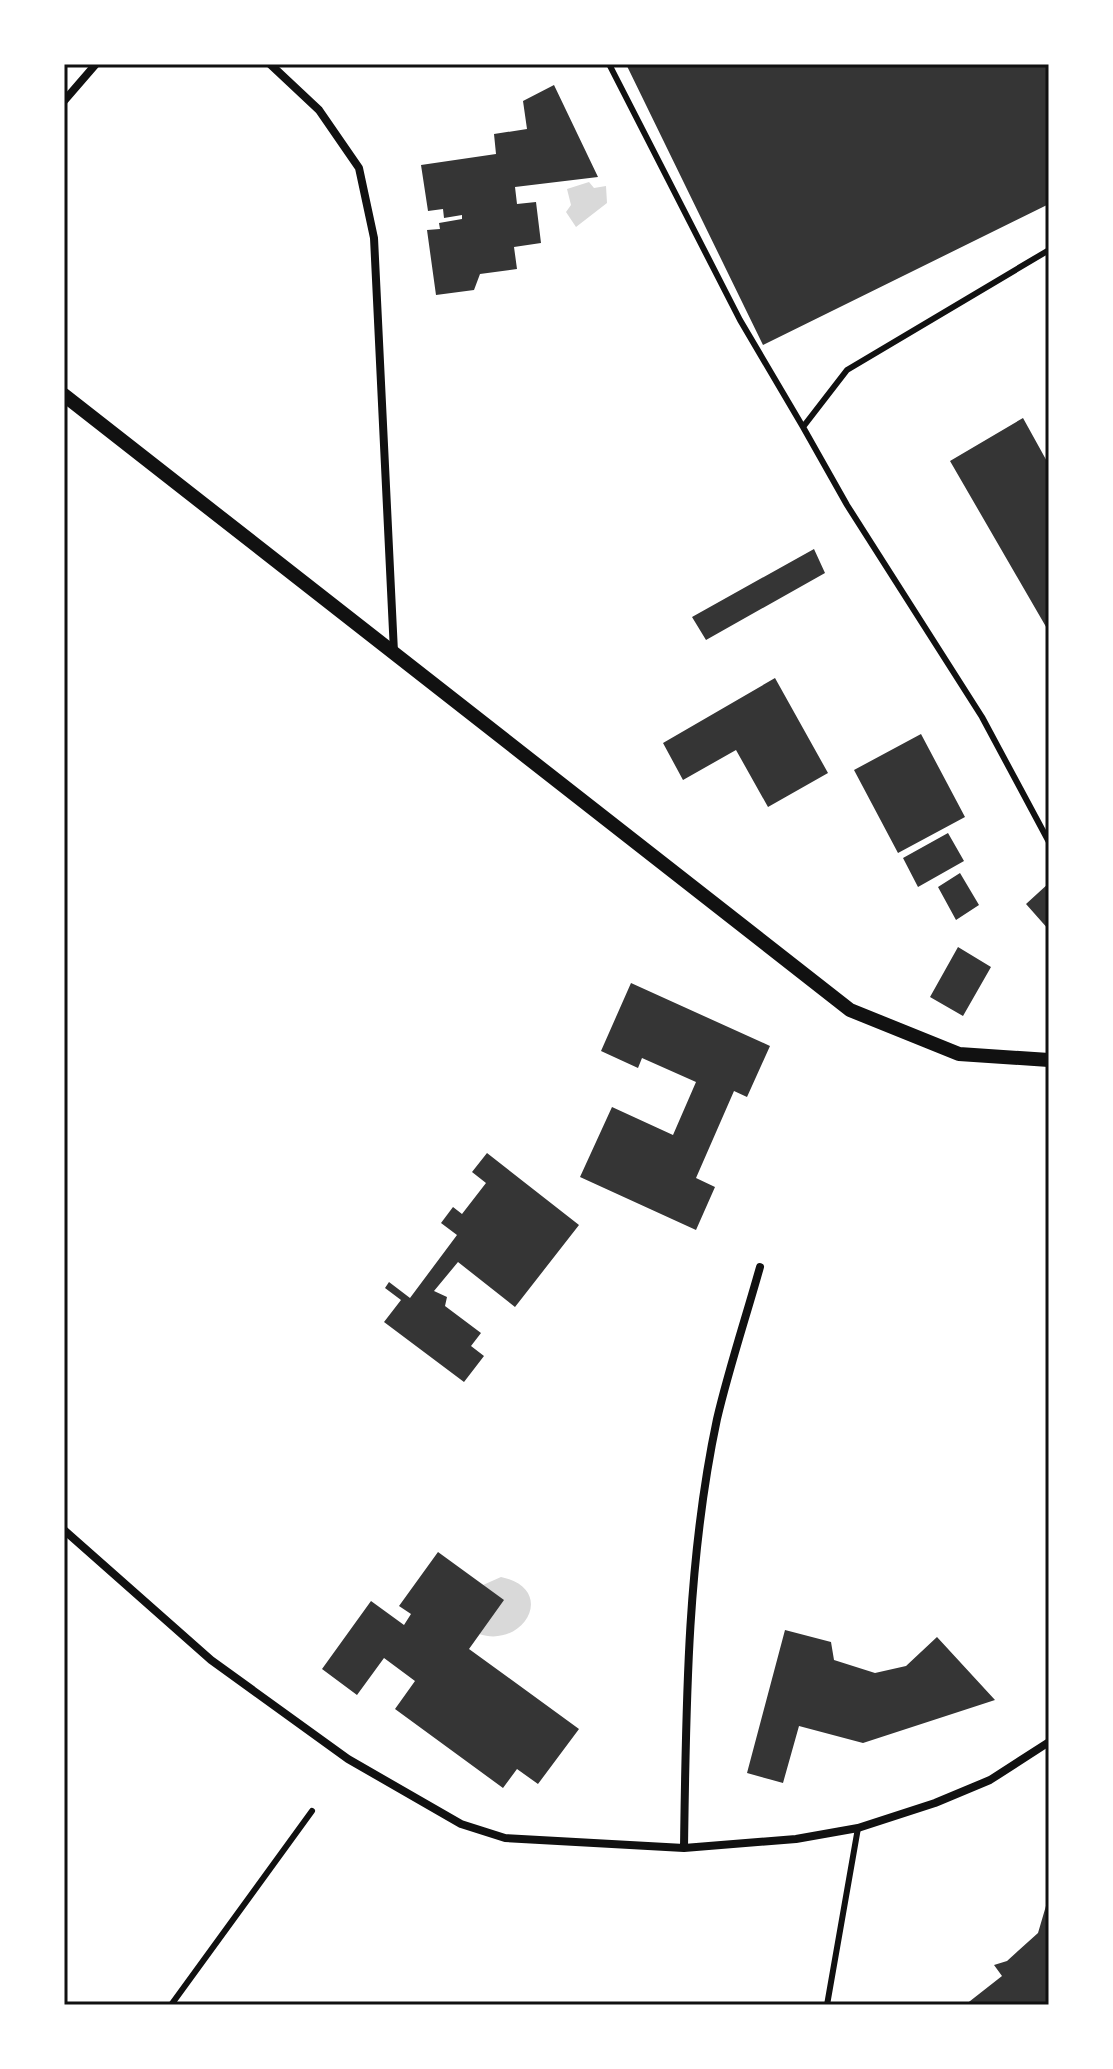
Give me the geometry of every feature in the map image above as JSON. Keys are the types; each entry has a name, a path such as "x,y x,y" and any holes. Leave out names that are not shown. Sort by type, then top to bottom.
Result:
{"street":[{"path":"64,101 96,64"},
{"path":"270,64 319,110 359,168 374,238 394,653"},
{"path":"64,395 850,1010 959,1054 1049,1060"},
{"path":"684,1848 686,1685 697,1542 718,1418 760,1267"},
{"path":"64,1530 211,1660 348,1759 461,1824 505,1838 684,1848 796,1839 858,1828 935,1803 990,1780 1049,1742"}],"lane":[{"path":"609,64 740,320 847,505 982,717 1049,842"},
{"path":"803,427 847,370 1049,250"},
{"path":"171,2005 312,1811"},
{"path":"827,2005 858,1828"}],"shaded area":[{"path":"589,182 594,188 606,186 607,203 576,227 566,212 571,205 567,189"},
{"path":"501,1577 518,1584 528,1593 531,1604 528,1616 521,1626 509,1633 495,1636 479,1634 483,1585"}],"building":[{"path":"626,64 1049,64 1049,204 763,345"},
{"path":"554,85 598,177 515,187 517,204 536,202 541,243 514,247 517,269 480,274 474,290 436,295 427,230 440,229 439,223 462,219 462,215 444,218 443,209 428,211 421,165 496,154 494,134 527,129 523,101"},
{"path":"1023,418 1049,465 1049,632 950,461"},
{"path":"814,549 825,573 706,640 692,617"},
{"path":"775,678 828,773 768,807 736,750 683,780 663,743"},
{"path":"921,734 965,817 898,853 854,770"},
{"path":"948,833 964,861 918,887 903,858"},
{"path":"960,873 979,905 956,920 938,887"},
{"path":"1049,883 1049,930 1026,904"},
{"path":"958,947 991,967 963,1016 930,997"},
{"path":"631,983 770,1046 747,1097 734,1091 696,1178 715,1187 696,1230 580,1177 612,1107 673,1135 696,1082 642,1058 638,1068 601,1051"},
{"path":"487,1153 579,1225 515,1307 458,1262 434,1291 447,1297 445,1306 481,1333 471,1346 484,1356 464,1382 384,1322 401,1300 385,1288 389,1282 410,1298 457,1235 441,1223 453,1207 462,1214 486,1183 472,1172"},
{"path":"438,1552 504,1600 469,1649 579,1729 538,1784 517,1769 503,1788 395,1709 415,1681 384,1658 357,1695 322,1669 371,1601 404,1625 411,1614 399,1606"},
{"path":"785,1630 831,1642 834,1660 875,1673 906,1666 937,1637 995,1700 863,1743 799,1726 783,1783 747,1773"},
{"path":"1048,1899 1049,2000 1042,2005 965,2005 1002,1976 994,1965 1007,1961 1038,1933"}]}
